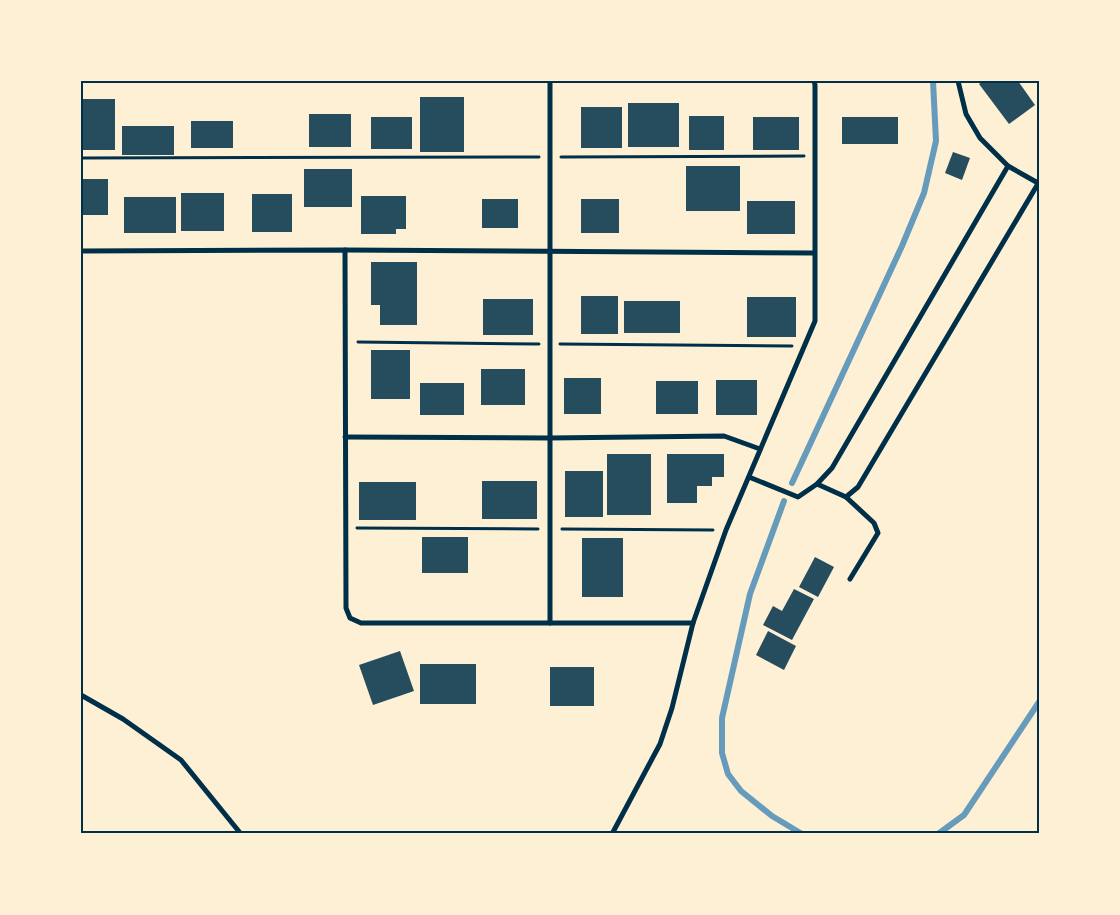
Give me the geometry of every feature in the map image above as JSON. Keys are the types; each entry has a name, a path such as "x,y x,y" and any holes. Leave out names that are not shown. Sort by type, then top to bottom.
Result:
{"street":[{"path":"550,81 550,623"},
{"path":"612,834 660,744 672,708 693,623 726,530 815,322 814,81"},
{"path":"846,497 858,487 1038,182 1008,166 980,138 966,114 958,81"},
{"path":"748,477 798,497 817,484 832,468 1008,166"},
{"path":"81,251 345,250 814,253"},
{"path":"345,250 346,608 350,618 361,623 693,623"},
{"path":"345,437 549,438 724,436 760,449"},
{"path":"817,484 846,497 874,523 878,533 850,579"},
{"path":"81,695 123,719 181,760 241,834"}],"path":[{"path":"81,158 815,156"},
{"path":"346,342 805,346"}],"building":[{"path":"983,81 1018,81 1035,105 1009,124 979,84"},
{"path":"420,97 464,97 464,152 420,152"},
{"path":"81,99 115,99 115,150 81,150"},
{"path":"628,103 679,103 679,147 628,147"},
{"path":"581,107 622,107 622,148 581,148"},
{"path":"309,114 351,114 351,147 309,147"},
{"path":"689,116 724,116 724,150 689,150"},
{"path":"371,117 412,117 412,149 371,149"},
{"path":"753,117 799,117 799,150 753,150"},
{"path":"842,117 898,117 898,144 842,144"},
{"path":"191,121 233,121 233,148 191,148"},
{"path":"122,126 174,126 174,155 122,155"},
{"path":"953,152 970,158 962,180 945,173"},
{"path":"686,166 740,166 740,211 686,211"},
{"path":"304,169 352,169 352,207 304,207"},
{"path":"81,179 108,179 108,215 81,215"},
{"path":"181,193 224,193 224,231 181,231"},
{"path":"252,194 292,194 292,232 252,232"},
{"path":"361,196 406,196 406,229 396,229 396,234 361,234"},
{"path":"124,197 176,197 176,233 124,233"},
{"path":"482,199 518,199 518,228 482,228"},
{"path":"581,199 619,199 619,233 581,233"},
{"path":"747,201 795,201 795,234 747,234"},
{"path":"371,262 417,262 417,325 380,325 380,305 371,305"},
{"path":"581,296 618,296 618,334 581,334"},
{"path":"747,297 796,297 796,337 747,337"},
{"path":"483,299 533,299 533,335 483,335"},
{"path":"624,301 680,301 680,333 624,333"},
{"path":"371,350 410,350 410,399 371,399"},
{"path":"481,369 525,369 525,405 481,405"},
{"path":"564,378 601,378 601,414 564,414"},
{"path":"716,380 757,380 757,415 716,415"},
{"path":"656,381 698,381 698,414 656,414"},
{"path":"420,383 464,383 464,415 420,415"},
{"path":"607,454 651,454 651,515 607,515"},
{"path":"667,454 724,454 724,477 712,477 712,486 697,486 697,503 667,503"},
{"path":"565,471 603,471 603,517 565,517"},
{"path":"482,481 537,481 537,519 482,519"},
{"path":"359,482 416,482 416,520 359,520"},
{"path":"422,537 468,537 468,573 422,573"},
{"path":"582,538 623,538 623,597 582,597"},
{"path":"815,557 834,567 818,597 799,587"},
{"path":"794,589 814,599 792,640 763,625 773,606 782,611"},
{"path":"768,631 796,646 784,670 756,655"},
{"path":"400,651 414,691 373,705 359,665"},
{"path":"420,664 476,664 476,704 420,704"},
{"path":"550,667 594,667 594,706 550,706"}],"waterway":[{"path":"792,483 902,246 924,193 936,141 933,81"},
{"path":"784,501 750,594 722,718 722,753 728,774 741,791 772,816 802,834"},
{"path":"938,834 964,815 1039,702"}]}
